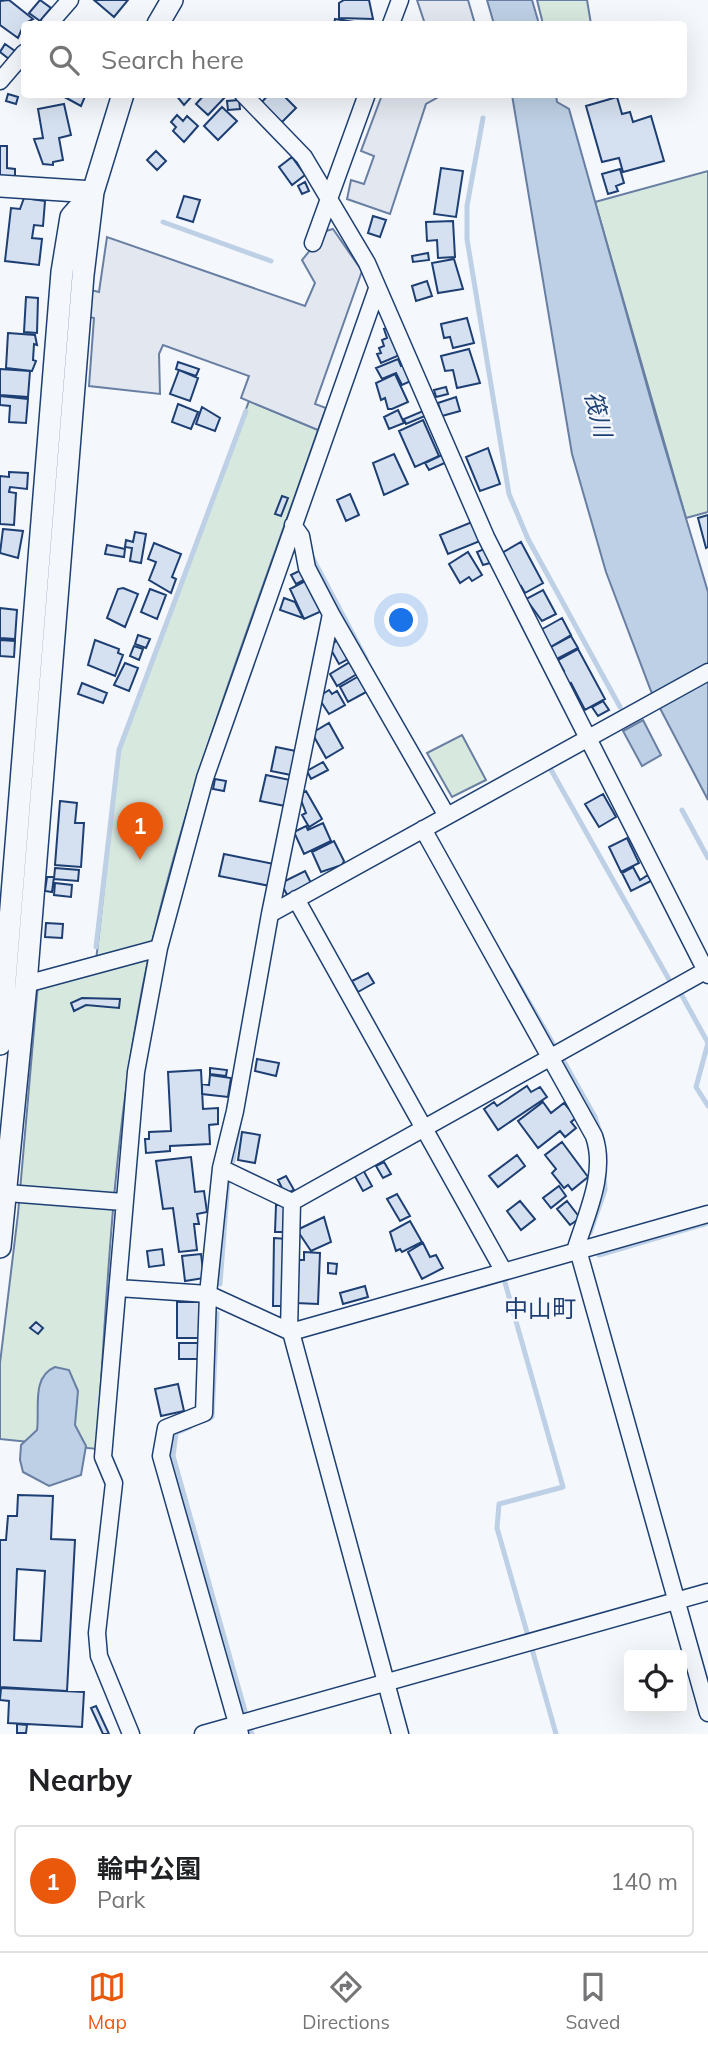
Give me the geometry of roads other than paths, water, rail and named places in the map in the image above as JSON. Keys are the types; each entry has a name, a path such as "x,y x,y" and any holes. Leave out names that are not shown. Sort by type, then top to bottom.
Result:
{"street":[{"path":"52,21 71,0"},
{"path":"163,21 172,0"},
{"path":"392,21 400,0"},
{"path":"0,81 21,56"},
{"path":"0,1247 7,1193 10,987 33,597 62,272 71,217 93,192 122,98"},
{"path":"247,98 304,157 328,203 367,263 486,537 586,739 707,973 292,1202"},
{"path":"313,243 365,98"},
{"path":"0,186 93,192"},
{"path":"131,1734 99,1656 97,1633 114,1483 103,1457 136,1072 159,948 205,778 377,289"},
{"path":"293,525 300,536 307,568 331,614 447,816"},
{"path":"239,1729 161,1456 166,1428 204,1413 208,1294 221,1168 331,614"},
{"path":"270,914 708,672"},
{"path":"423,829 551,1057 597,1146 598,1179 577,1251 708,1713"},
{"path":"296,900 503,1270"},
{"path":"10,987 159,948"},
{"path":"0,1045 10,987"},
{"path":"221,1168 292,1202"},
{"path":"7,1193 123,1202"},
{"path":"292,1202 290,1332 400,1734"},
{"path":"118,1288 208,1294 290,1332 708,1214"},
{"path":"203,1734 239,1729 386,1682 708,1592"}],"water":[{"path":"487,0 532,0 538,21 493,21"},
{"name":"筏川","path":"513,98 556,98 557,102 569,109 708,592 708,800 651,691 606,572 572,454"},
{"path":"643,720 661,755 642,766 623,731"},
{"path":"55,1367 69,1370 78,1391 75,1425 86,1446 81,1475 49,1486 23,1472 20,1460 21,1445 37,1430 38,1394 42,1378"}],"waterway":[{"path":"483,118 467,206 467,239 509,494 528,539 620,707"},
{"path":"163,222 271,261"},
{"path":"96,947 119,750 246,411"},
{"path":"310,553 366,659"},
{"path":"550,768 671,983"},
{"path":"682,810 708,858"},
{"path":"511,971 555,1047"},
{"path":"680,992 708,1043 696,1087 708,1106"},
{"path":"563,1060 595,1117 603,1141"},
{"path":"233,1161 239,1124"},
{"path":"590,1233 605,1190 604,1172"},
{"path":"220,1284 228,1180"},
{"path":"599,1255 708,1223"},
{"path":"509,1277 504,1279 563,1487 499,1504 497,1528 528,1636"},
{"path":"205,1420 212,1417 217,1313"},
{"path":"190,1427 176,1433 173,1456 245,1711"},
{"path":"532,1649 556,1734"}],"place":[{"name":"輪中公園","path":"140,860"}],"district":[{"name":"中山町","path":"540,1309"}]}
